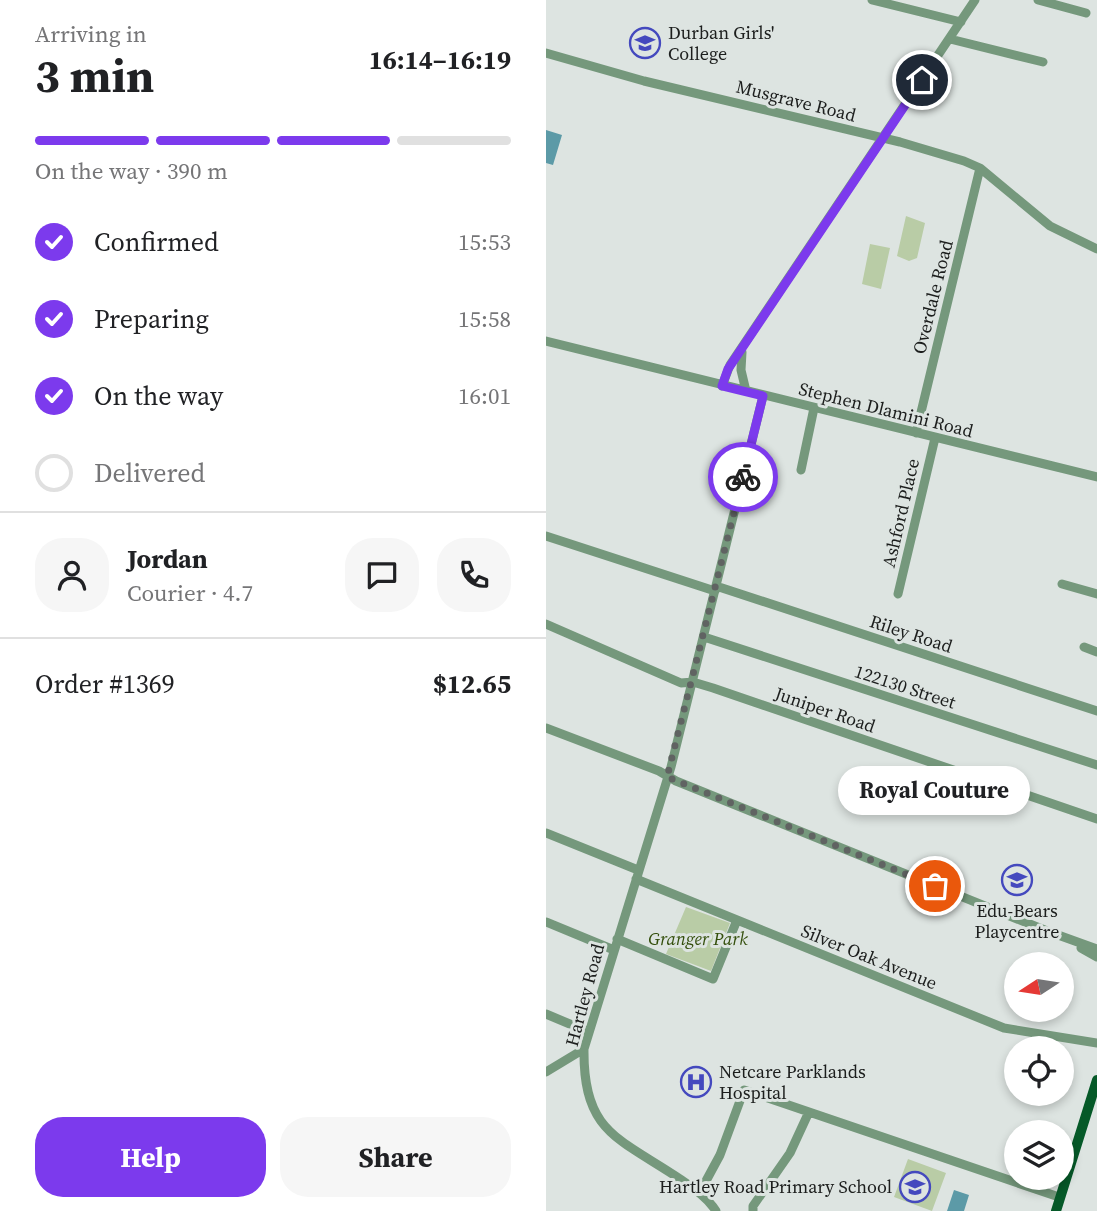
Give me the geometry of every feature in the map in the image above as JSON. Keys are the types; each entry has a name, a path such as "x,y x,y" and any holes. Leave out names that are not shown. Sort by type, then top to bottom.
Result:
{"main road":[{"path":"1056,1211 1097,1080"}],"street":[{"path":"872,0 961,22"},
{"path":"722,386 728,369 975,0"},
{"path":"1038,0 1086,13"},
{"path":"950,39 1043,62"},
{"name":"Musgrave Road","path":"546,53 644,81 964,160 981,168 1049,226 1097,248"},
{"name":"Overdale Road","path":"916,433 981,168"},
{"name":"Stephen Dlamini Road","path":"546,341 1097,477"},
{"path":"742,350 741,369 746,391"},
{"name":"Hartley Road","path":"711,1208 700,1192 623,1142 598,1119 585,1082 584,1049 667,777 763,396"},
{"path":"801,470 814,408"},
{"name":"Ashford Place","path":"898,594 935,438"},
{"name":"Riley Road","path":"546,536 1097,711"},
{"path":"1062,584 1097,594"},
{"name":"Juniper Road","path":"546,624 672,680 685,684 692,682 1097,819"},
{"name":"122130 Street","path":"704,637 1097,765"},
{"path":"1084,648 1097,652"},
{"path":"546,728 659,771 667,777 1097,949"},
{"name":"Silver Oak Avenue","path":"546,833 737,920 1004,1028 1097,1043"},
{"path":"617,939 713,979 737,920"},
{"path":"546,922 614,950"},
{"path":"1062,937 1097,957"},
{"path":"546,1014 589,1032"},
{"path":"546,1072 584,1049"},
{"path":"700,1192 720,1154 744,1090 808,1114 1059,1197"},
{"path":"753,1211 753,1206 790,1153 808,1114"}],"green space":[{"path":"906,216 925,223 917,258 909,261 897,256"},
{"path":"870,244 890,248 881,289 862,284"},
{"name":"Granger Park","path":"686,907 730,923 711,971 666,954"},
{"path":"908,1159 946,1173 932,1211 894,1197"}],"water":[{"path":"546,130 562,135 553,165 546,163"},
{"path":"954,1190 969,1195 964,1211 947,1211"}],"way so far":[{"path":"743,477 684,720 667,777 935,886"}],"place":[{"name":"Durban Girls' College","path":"645,43"},
{"name":"Edu-Bears Playcentre","path":"1017,880"},
{"name":"Royal Couture","path":"935,886"},
{"name":"Netcare Parklands Hospital","path":"696,1082"},
{"name":"Hartley Road Primary School","path":"915,1187"}],"route":[{"path":"743,477 763,396 722,386 728,369 922,80"}]}
